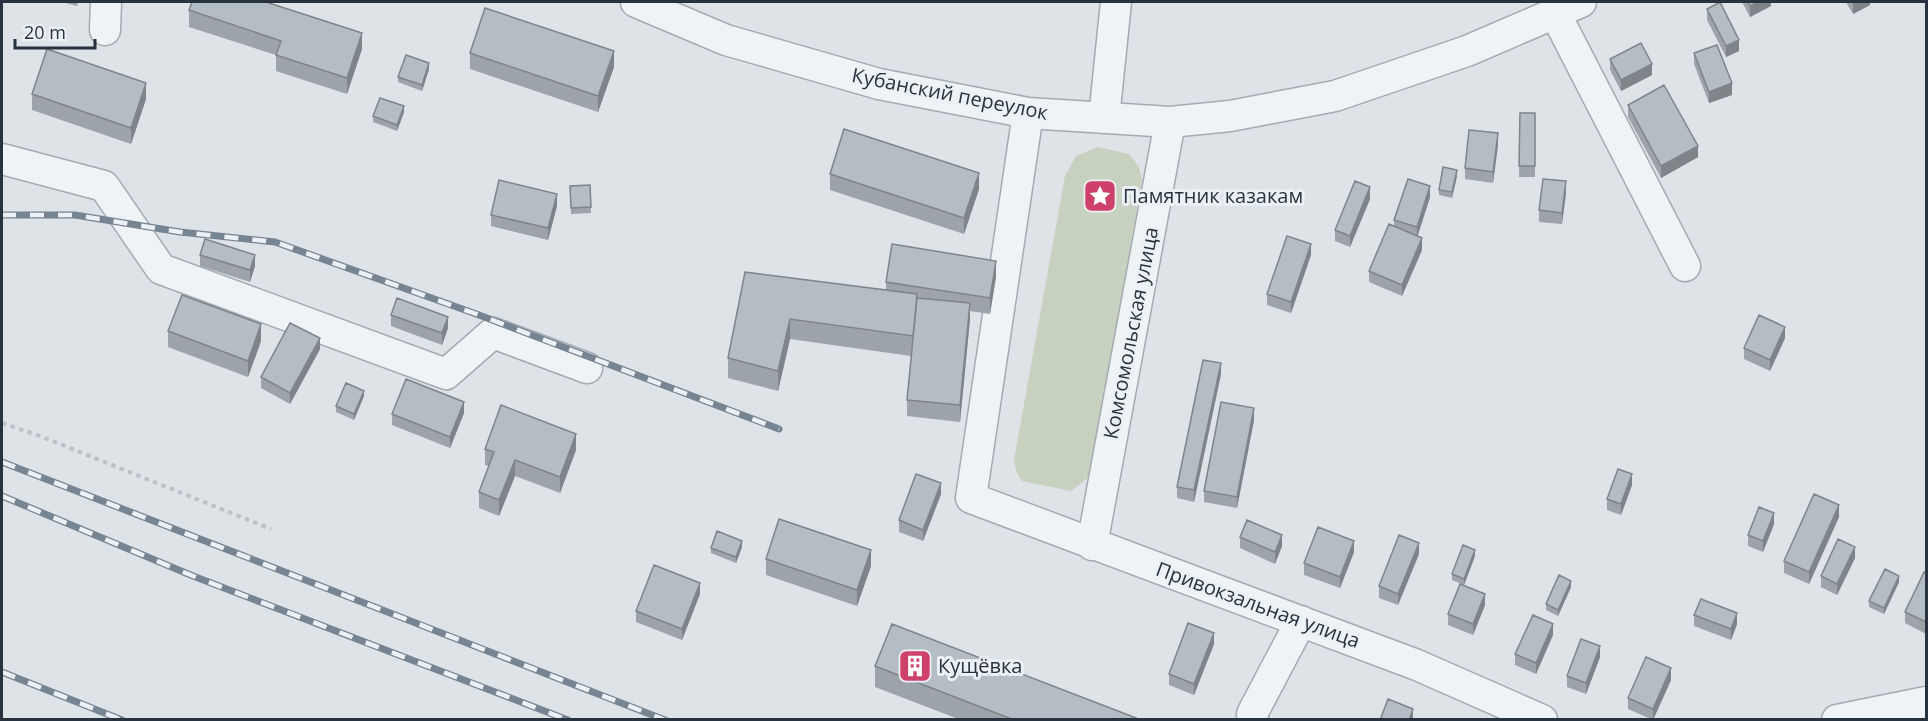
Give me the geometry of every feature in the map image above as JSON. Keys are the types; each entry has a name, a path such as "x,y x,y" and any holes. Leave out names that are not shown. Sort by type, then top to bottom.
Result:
{"street":[{"name":"Кубанский переулок","path":"636,2 726,40 879,84 1028,113 1170,122 1230,116 1335,96 1467,51 1568,7"},
{"path":"1104,118 1116,2"},
{"path":"1568,7 1685,266"},
{"name":"Привокзальная улица","path":"1028,113 971,498 1417,665 1542,720"},
{"name":"Комсомольская улица","path":"1092,544 1170,122"},
{"path":"2,159 104,186 161,269 446,374 493,333 587,368"},
{"path":"1253,720 1252,714 1301,621"},
{"path":"1837,720 1926,702"}],"path":[{"path":"2,423 40,436 271,529"}],"green space":[{"path":"1098,147 1129,154 1139,167 1142,180 1090,476 1071,491 1022,481 1016,471 1014,460 1065,176 1076,156"}],"building":[{"path":"192,2 266,2 362,33 347,78 276,55 281,41 189,10"},
{"path":"1720,2 1739,40 1726,46 1707,9"},
{"path":"485,8 614,51 598,96 470,53"},
{"path":"1641,43 1652,64 1621,80 1610,59"},
{"path":"1717,45 1732,83 1709,92 1694,53"},
{"path":"47,49 146,83 131,128 32,94"},
{"path":"406,55 429,63 422,85 398,77"},
{"path":"1664,85 1698,146 1661,166 1628,105"},
{"path":"380,98 404,106 397,125 373,116"},
{"path":"1520,113 1535,113 1535,166 1519,166"},
{"path":"844,129 979,173 964,218 830,174"},
{"path":"1469,130 1498,133 1493,172 1465,168"},
{"path":"1443,167 1457,170 1452,192 1439,190"},
{"path":"1408,179 1430,186 1417,227 1394,220"},
{"path":"1543,179 1566,181 1562,213 1539,210"},
{"path":"499,180 557,194 548,228 491,215"},
{"path":"1355,181 1370,187 1350,236 1335,230"},
{"path":"590,185 591,207 571,208 570,186"},
{"path":"1389,224 1422,238 1402,285 1369,271"},
{"path":"1287,236 1311,244 1291,302 1267,294"},
{"path":"205,239 255,255 250,270 200,255"},
{"path":"892,244 996,261 990,298 886,282"},
{"path":"745,272 917,294 913,336 790,319 778,371 728,358"},
{"path":"182,295 261,324 248,361 168,331"},
{"path":"397,298 448,317 442,333 391,315"},
{"path":"917,298 970,303 960,405 907,400"},
{"path":"1759,315 1785,327 1770,360 1744,348"},
{"path":"290,323 320,338 290,393 261,377"},
{"path":"1203,360 1221,363 1194,490 1177,487"},
{"path":"406,379 464,402 450,437 392,414"},
{"path":"346,383 364,391 354,414 336,406"},
{"path":"1221,402 1254,408 1237,497 1204,491"},
{"path":"501,405 576,434 560,477 515,460 499,500 479,492 494,452 485,449"},
{"path":"1618,469 1632,474 1621,504 1607,499"},
{"path":"916,474 941,483 923,530 899,520"},
{"path":"1814,494 1839,505 1809,572 1784,561"},
{"path":"1759,507 1774,513 1763,541 1748,535"},
{"path":"779,519 871,550 857,590 766,559"},
{"path":"1247,520 1282,535 1275,552 1240,537"},
{"path":"1318,527 1354,541 1340,577 1304,563"},
{"path":"717,531 742,541 736,557 711,548"},
{"path":"1399,535 1419,543 1398,594 1379,586"},
{"path":"1838,539 1855,547 1837,584 1821,576"},
{"path":"1463,545 1475,550 1464,579 1452,574"},
{"path":"654,565 700,583 682,629 636,611"},
{"path":"1885,569 1899,576 1884,608 1869,601"},
{"path":"1924,572 1926,573 1926,622 1905,612"},
{"path":"1559,575 1571,581 1558,610 1546,604"},
{"path":"1460,584 1485,594 1473,624 1448,614"},
{"path":"1701,599 1737,613 1731,629 1694,615"},
{"path":"1533,615 1553,624 1536,663 1515,654"},
{"path":"1188,623 1214,633 1194,684 1169,674"},
{"path":"892,624 1136,718 1135,720 1014,720 875,666"},
{"path":"1581,639 1600,646 1586,683 1567,676"},
{"path":"1646,657 1671,668 1653,709 1628,698"},
{"path":"1388,699 1413,709 1409,720 1380,720"}],"railway":[{"path":"2,215 75,215 180,232 275,242 479,315 779,429"},
{"path":"2,462 665,720"},
{"path":"2,496 193,576 568,720"},
{"path":"2,672 122,720"}],"place":[{"name":"Памятник казакам","path":"1100,196"},
{"name":"Кущёвка","path":"915,666"}]}
